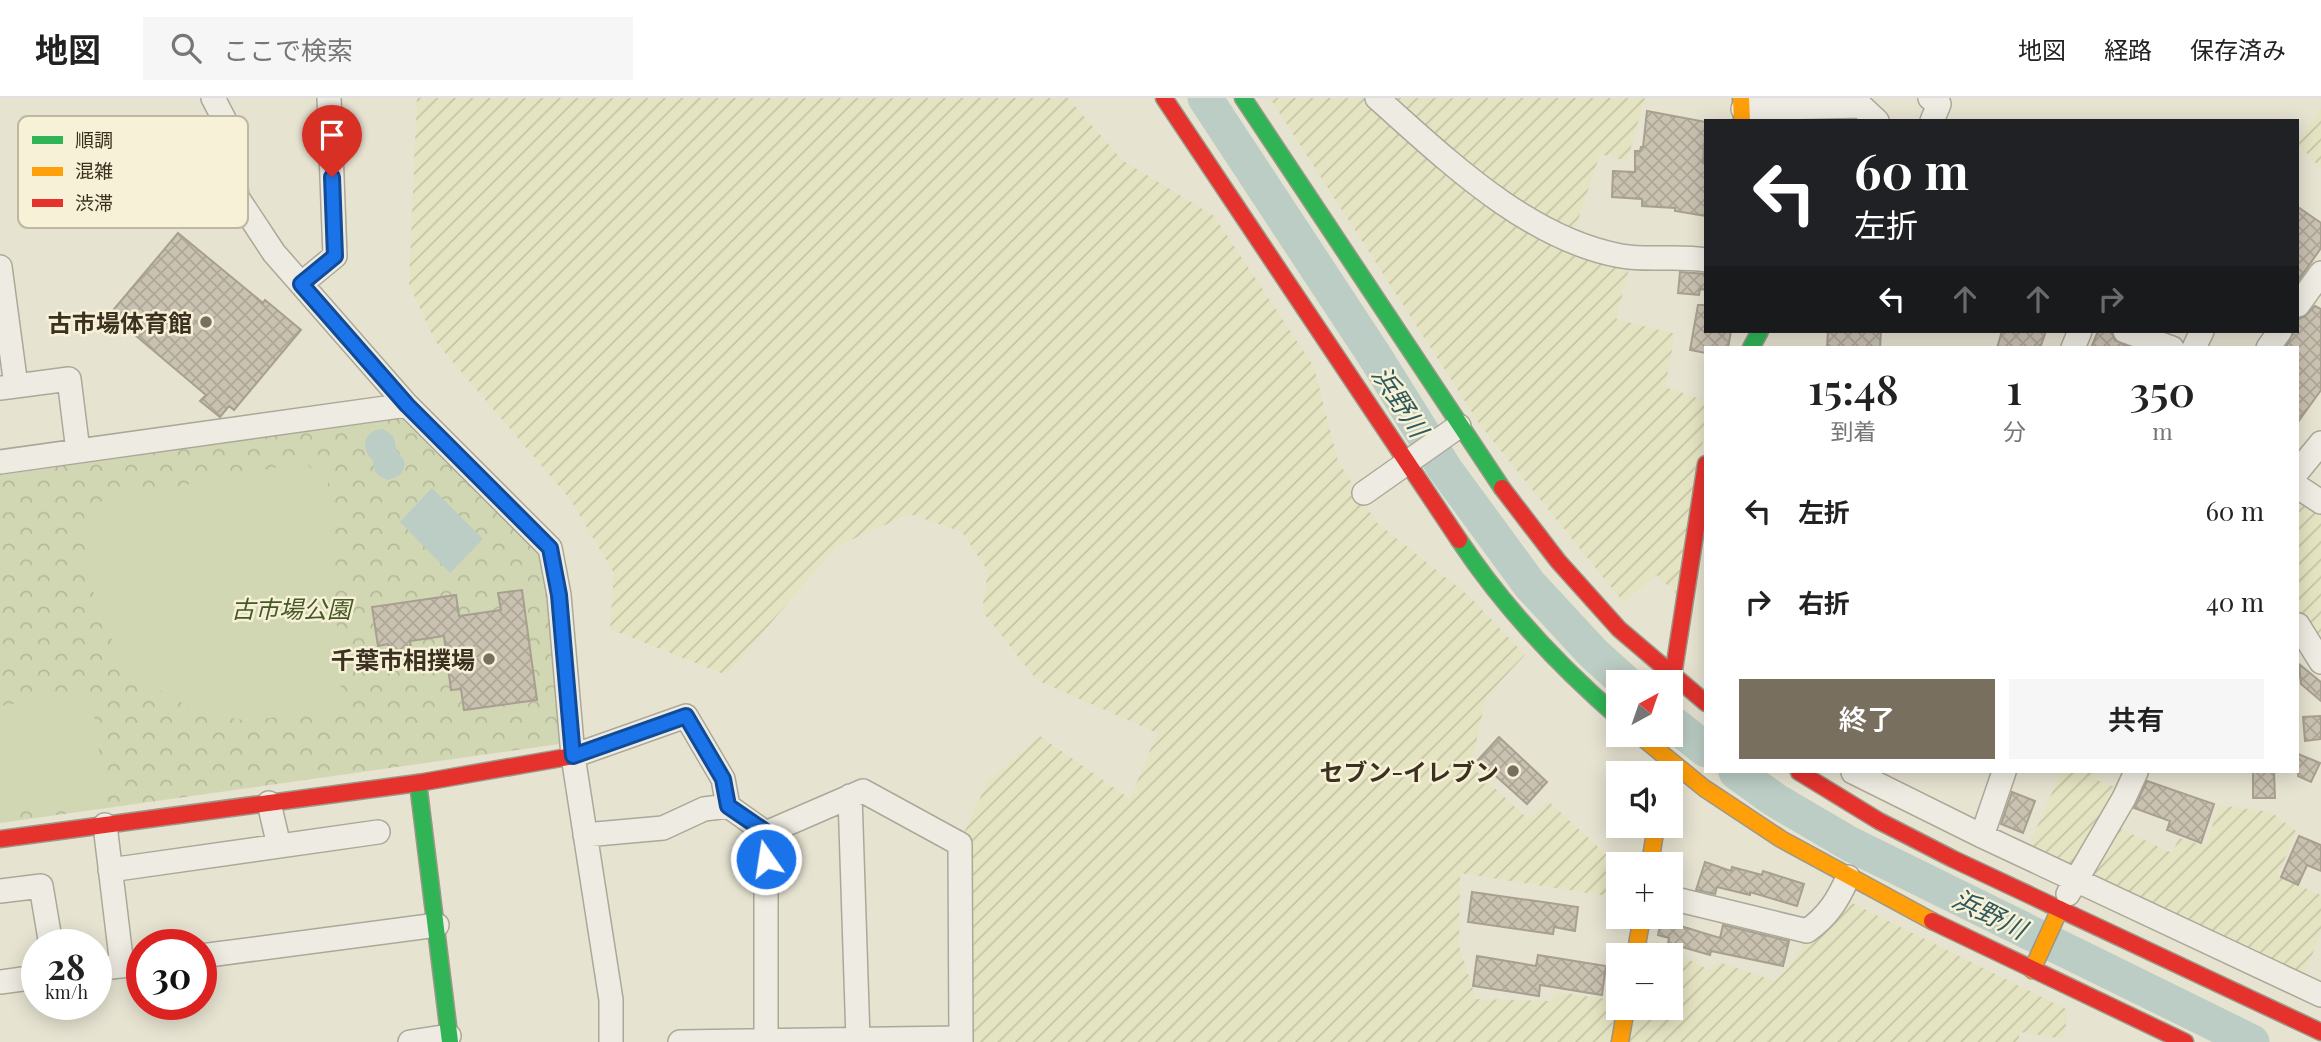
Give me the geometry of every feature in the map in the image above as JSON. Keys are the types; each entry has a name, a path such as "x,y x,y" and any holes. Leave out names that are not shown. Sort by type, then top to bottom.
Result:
{"street":[{"path":"214,98 221,116"},
{"path":"301,284 335,256 329,98"},
{"path":"1164,98 1465,549 1511,609 1606,705"},
{"path":"1243,98 1506,495 1558,561 1660,670"},
{"path":"1377,98 1441,155 1547,231 1622,257 1704,260"},
{"path":"1930,98 1939,104 1933,119"},
{"path":"1742,109 1861,106 1875,119"},
{"path":"248,214 274,253 407,405 550,548 559,595 573,756 611,1000 611,1042"},
{"path":"0,267 8,387 69,379 78,451"},
{"path":"2299,304 2321,273"},
{"path":"2138,333 2167,346"},
{"path":"0,463 407,405"},
{"path":"1364,493 1459,426"},
{"path":"2299,470 2321,443"},
{"path":"1674,670 1704,477"},
{"path":"2299,488 2321,502"},
{"path":"2299,627 2321,662"},
{"path":"1684,689 1704,702"},
{"path":"0,839 418,783 573,756 686,716 723,779 728,806"},
{"path":"1654,747 1735,809 1787,844 1924,918 2185,1042"},
{"path":"1665,761 1666,747"},
{"path":"1803,773 1824,779 1941,853 2321,1032"},
{"path":"1855,773 1982,836 2321,995"},
{"path":"1982,836 2004,773"},
{"path":"2032,970 2075,880 2124,798 2136,773"},
{"path":"410,1042 449,1039 418,783"},
{"path":"680,1042 961,1040 960,844 863,791 766,832"},
{"path":"850,796 858,1039"},
{"path":"269,803 279,846"},
{"path":"586,835 663,828 704,809 728,806 766,832"},
{"path":"105,825 110,870 126,939"},
{"path":"110,870 377,832"},
{"path":"766,832 766,1041"},
{"path":"1683,901 1808,931 1824,919 1839,899 1848,877"},
{"path":"0,891 41,886 48,929"},
{"path":"217,954 437,925"},
{"path":"0,982 21,979"},
{"path":"1620,1042 1624,1020"}],"green space":[{"path":"417,98 1068,98 1122,160 1214,216 1314,367 1338,461 1376,522 1469,596 1525,655 1486,697 1471,766 1528,819 1548,801 1606,854 1606,896 1460,873 1459,946 1476,999 1549,1001 1558,992 1606,999 1606,1020 1683,1020 1683,956 1709,970 1719,962 1775,981 1844,899 2068,1010 2064,1039 2020,1032 2018,1042 968,1042 964,833 988,781 1040,736 1130,799 1157,733 1037,680 982,611 988,571 962,532 910,514 837,546 726,675 610,629 614,573 570,499 435,341 409,284"},
{"path":"1270,98 1645,98 1627,161 1600,154 1569,247 1630,265 1616,319 1675,334 1665,387 1704,400 1704,435 1676,594 1657,575 1624,603 1481,426"},
{"path":"2321,108 2321,169 2299,141"},
{"name":"古市場公園","path":"406,417 541,551 567,743 0,823 0,475"},
{"path":"304,462 328,482 342,707 249,721 198,712 156,688 117,651 94,597 83,505"},
{"path":"2299,498 2321,512 2321,640 2299,610"},
{"path":"91,694 106,800 2,814 0,706"},
{"path":"2061,773 2094,773 2092,778 2120,789 2102,820 2172,853 2179,838 2206,846 2219,805 2271,812 2297,832 2277,876 2321,895 2321,932 2303,978 2028,848"}],"shaded area":[{"path":"383,429 393,436 405,465 401,474 389,480 376,473 365,445 371,433"},
{"path":"432,488 483,539 450,573 400,522"}],"building":[{"path":"1647,111 1704,122 1704,216 1675,211 1675,208 1642,206 1642,199 1612,197 1613,171 1635,172 1635,151 1640,151 1643,147"},
{"path":"2299,208 2321,223 2321,248 2299,280"},
{"name":"古市場体育館","path":"178,233 263,303 265,300 301,330 234,410 229,406 220,417 200,401 206,395 110,314"},
{"path":"1680,272 1704,274 1704,290 1700,289 1699,295 1678,293"},
{"path":"1698,305 1704,305 1704,333 1731,333 1728,346 1704,346 1704,353 1690,350"},
{"path":"2315,306 2321,309 2321,390 2299,421 2299,346 2286,346 2293,333 2299,333 2299,319"},
{"path":"1828,333 1881,333 1880,346 1827,346"},
{"path":"2001,333 2045,333 2041,346 1998,346"},
{"path":"2097,333 2112,333 2115,340 2128,346 2092,346"},
{"name":"千葉市相撲場","path":"522,590 537,700 464,710 461,689 451,690 444,636 410,641 413,661 391,665 388,644 378,646 372,607 456,595 459,616 501,610 498,593"},
{"path":"2299,664 2321,682 2321,701 2301,684"},
{"path":"2321,716 2321,739 2305,741 2303,717"},
{"name":"セブン-イレブン","path":"1499,737 1547,782 1527,804 1478,760"},
{"path":"2299,754 2320,763 2311,782 2298,776"},
{"path":"2253,773 2274,773 2275,798 2253,798"},
{"path":"2147,781 2214,804 2201,843 2167,830 2170,821 2134,808"},
{"path":"2012,792 2035,801 2023,833 2001,824"},
{"path":"2299,836 2321,845 2321,871 2307,865 2298,885 2281,877"},
{"path":"1705,862 1731,871 1732,867 1762,875 1763,871 1804,884 1797,906 1750,892 1750,895 1717,887 1715,894 1696,890"},
{"path":"1472,892 1578,907 1575,931 1554,927 1553,934 1468,922"},
{"path":"1723,925 1789,941 1783,966 1711,951 1710,955 1683,947 1683,943 1668,943 1669,938 1658,935 1659,929 1683,929 1683,927 1720,938"},
{"path":"1538,955 1606,966 1602,995 1540,985 1539,996 1473,986 1477,956 1536,966"}],"waterway":[{"name":"浜野川","path":"1205,98 1374,355 1445,469 1530,585 1612,670"},
{"name":"浜野川","path":"1684,732 1704,748"},
{"name":"浜野川","path":"1737,773 1775,800 1850,844 2252,1042"}],"traffic: fast":[{"path":"1243,98 1502,488"},
{"path":"1752,346 1759,333"},
{"path":"1459,540 1513,612 1575,678 1606,706"},
{"path":"418,783 450,1042"}],"traffic: slow":[{"path":"1741,98 1742,119"},
{"path":"1654,747 1704,788 1781,839 1932,921"},
{"path":"1652,852 1654,838"},
{"path":"2032,970 2060,909"},
{"path":"1637,943 1640,929"},
{"path":"1620,1042 1624,1020"}],"traffic: jam":[{"path":"1164,98 1459,540"},
{"path":"1674,670 1704,477"},
{"path":"1502,488 1558,561 1619,629 1704,701"},
{"path":"0,839 418,783 573,756"},
{"path":"1801,773 1879,821 1953,859 2321,1032"},
{"path":"1932,921 2185,1042"}],"place":[{"name":"古市場体育館","path":"206,322"},
{"name":"千葉市相撲場","path":"489,659"},
{"name":"セブン-イレブン","path":"1513,771"}],"route":[{"path":"332,177 335,256 301,284 407,405 550,548 559,595 573,756 686,716 723,779 728,806 766,832 766,859"}]}
